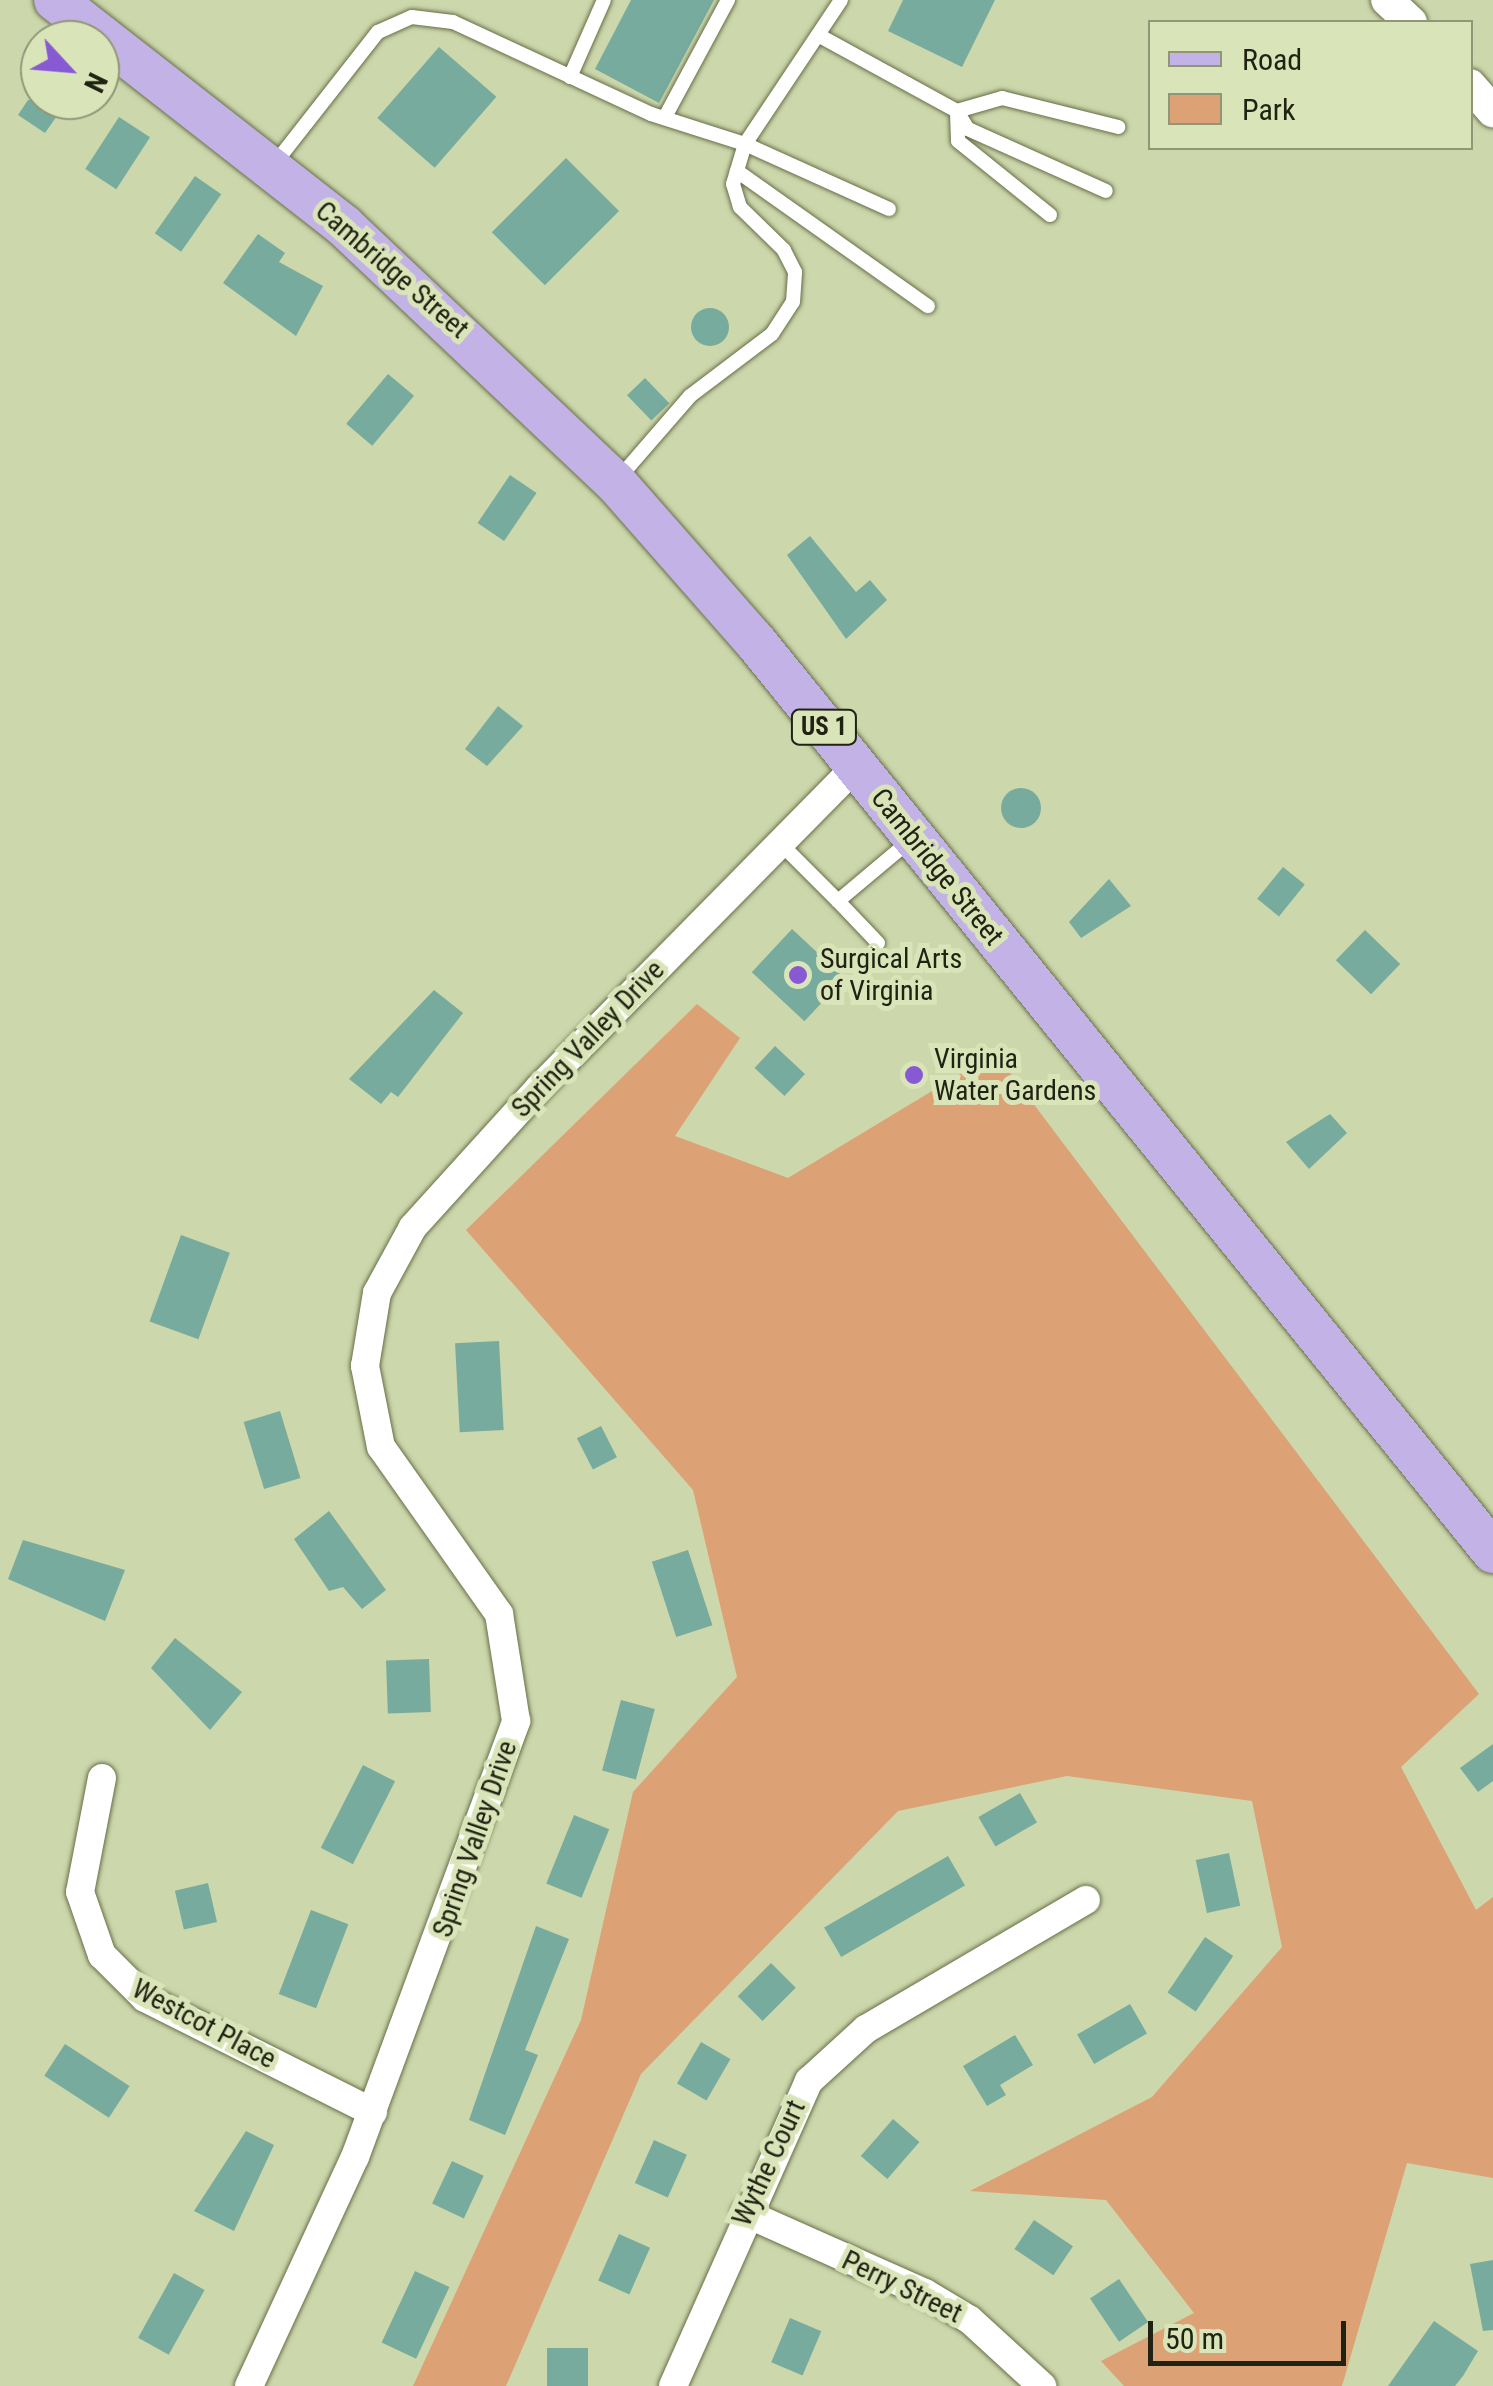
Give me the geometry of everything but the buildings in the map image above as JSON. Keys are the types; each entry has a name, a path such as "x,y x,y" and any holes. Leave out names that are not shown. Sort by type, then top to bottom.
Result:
{"main road":[{"name":"Cambridge Street","path":"55,0 272,167 482,350 615,482 856,766 1493,1552"}],"street":[{"path":"1386,0 1409,20"},
{"path":"1473,88 1493,111"},
{"name":"Spring Valley Drive","path":"248,2386 372,2112 508,1757 516,1684 482,1582 406,1494 380,1447 365,1366 377,1292 413,1227 856,766"},
{"name":"Westcot Place","path":"102,1778 80,1892 112,1967 144,1998 372,2112"},
{"name":"Wythe Court","path":"673,2386 788,2114 835,2052 1086,1900"},
{"name":"Perry Street","path":"745,2213 926,2293 970,2320 1042,2386"}],"lane":[{"path":"570,76 604,0"},
{"path":"665,117 728,0"},
{"path":"615,482 690,396 772,334 793,302 795,272 740,207 737,171 745,144 841,0"},
{"path":"272,167 364,48 402,20 453,22 665,117 745,144 889,208"},
{"path":"818,35 957,111 968,129 1106,192"},
{"path":"957,111 1002,98 1118,127"},
{"path":"957,111 958,141 1050,215"},
{"path":"737,171 928,306"},
{"path":"838,901 912,838"},
{"path":"780,843 878,943"}],"green space":[{"path":"697,1004 740,1038 675,1136 788,1178 995,1053 1479,1694 1401,1767 1476,1910 1493,1897 1493,2178 1407,2163 1342,2386 1124,2386 1101,2361 1194,2313 1106,2200 970,2191 1152,2097 1282,1947 1252,1801 1067,1776 898,1811 641,2074 506,2386 413,2386 581,2020 633,1792 737,1677 693,1490 466,1230"}],"place":[{"name":"Surgical Arts of Virginia","path":"798,975"},
{"name":"Virginia Water Gardens","path":"914,1075"}]}
